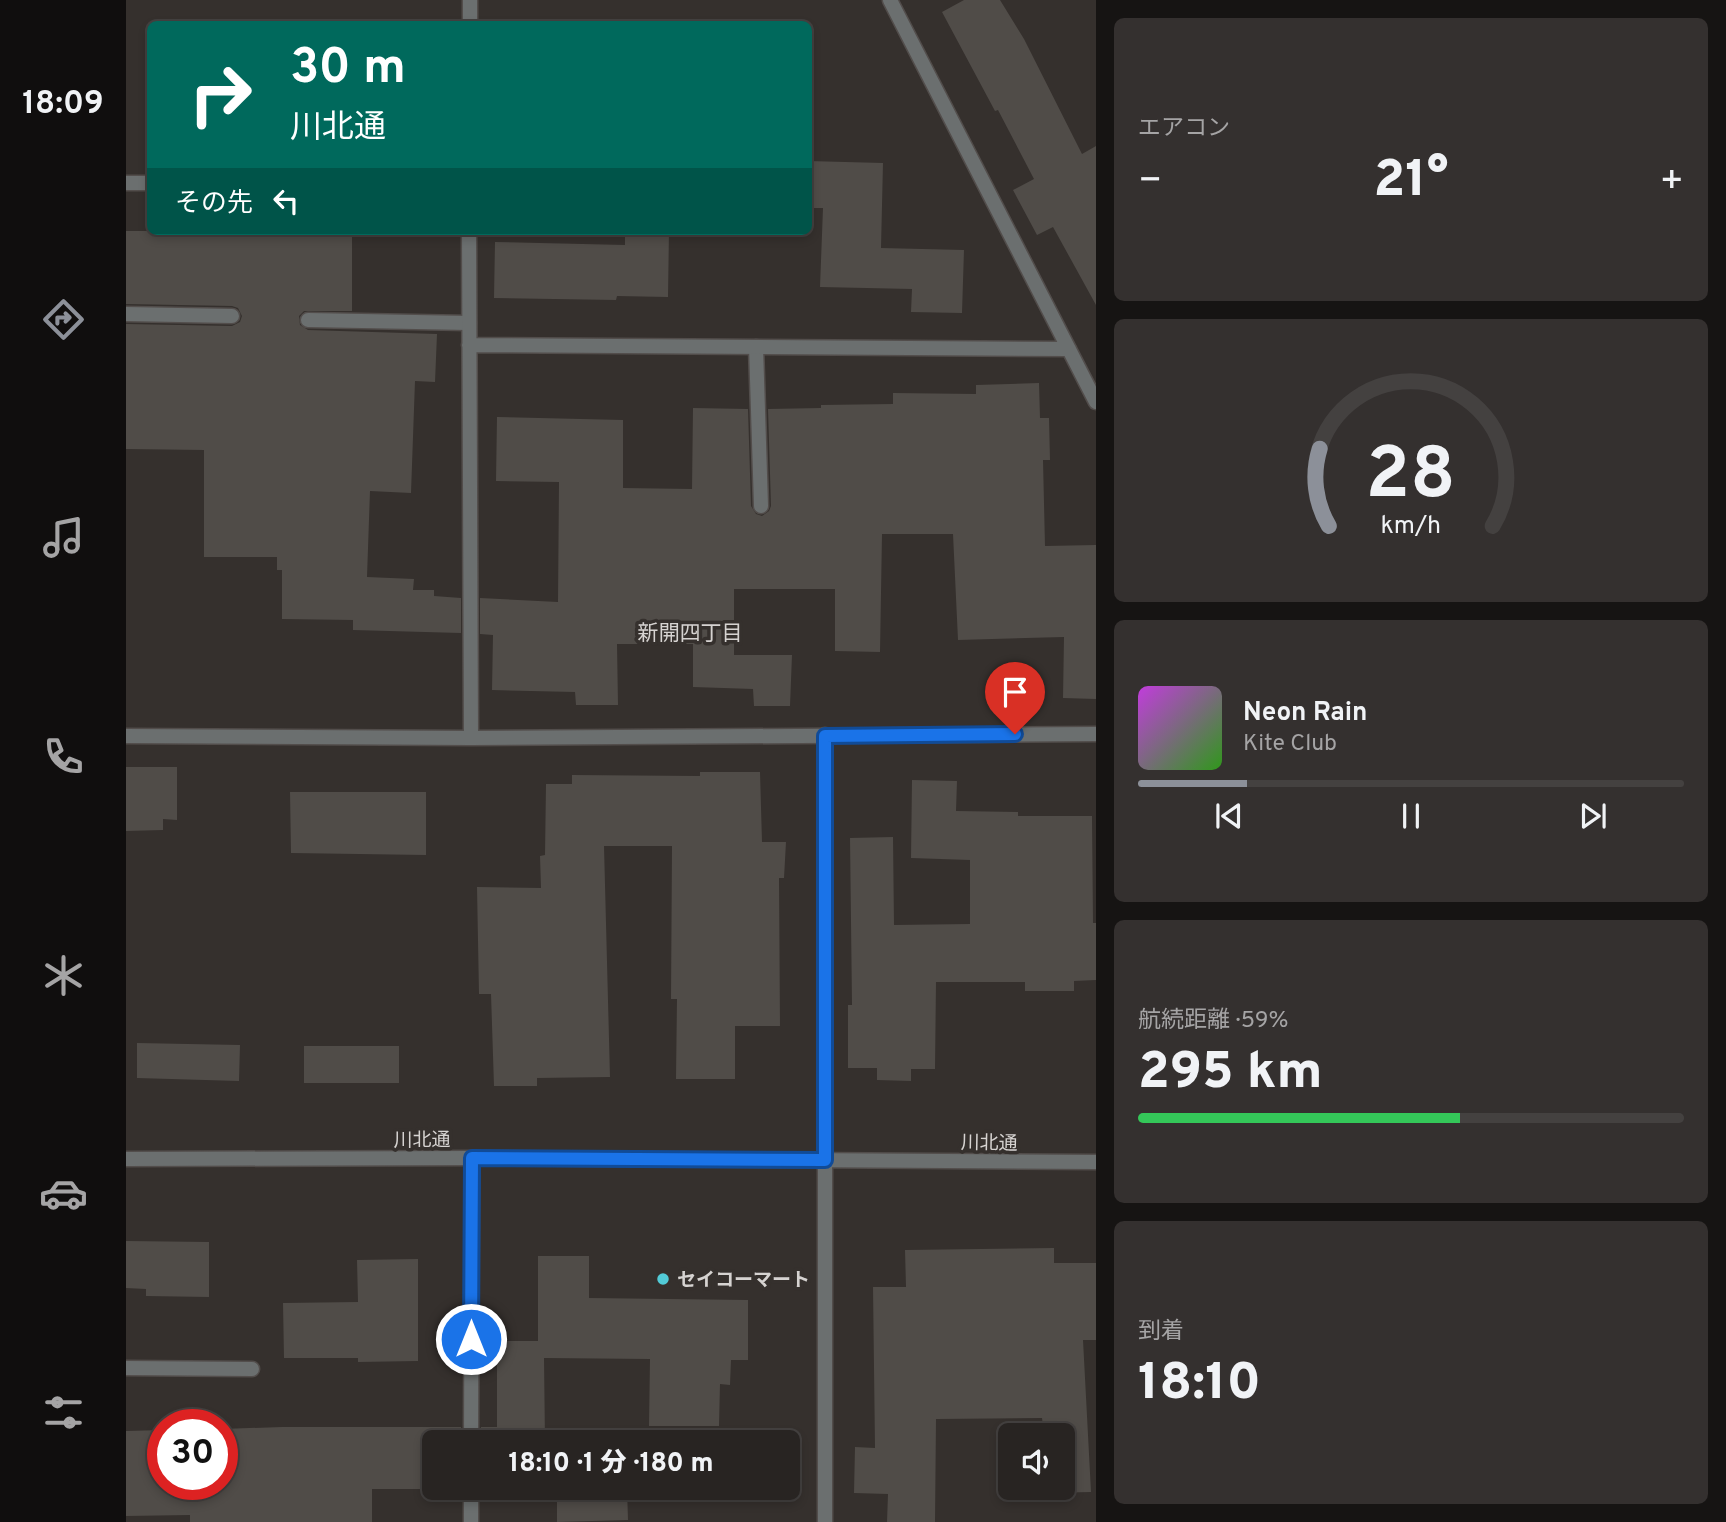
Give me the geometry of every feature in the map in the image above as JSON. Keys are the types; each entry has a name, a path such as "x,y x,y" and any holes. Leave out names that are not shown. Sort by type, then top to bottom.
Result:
{"street":[{"path":"470,0 470,21"},
{"path":"890,0 1096,402"},
{"path":"126,183 147,183"},
{"path":"469,235 471,738"},
{"path":"126,314 232,316"},
{"path":"308,320 469,323"},
{"path":"469,345 1069,349"},
{"path":"756,347 761,506"},
{"path":"126,736 471,738 1096,734"},
{"path":"825,736 825,1522"},
{"path":"471,1430 472,1158"},
{"name":"川北通","path":"126,1159 1096,1162"},
{"path":"126,1368 252,1369"},
{"path":"471,1500 471,1522"}],"building":[{"path":"964,0 1000,0 1024,39 1082,154 1096,146 1096,305 1053,227 1037,235 1013,190 1034,179 942,12"},
{"path":"812,161 883,163 881,248 964,250 962,313 911,312 912,289 820,287 823,208 812,208"},
{"path":"126,231 147,231 147,235 352,235 352,311 304,311 299,316 300,325 308,330 437,334 435,382 415,381 411,493 370,491 367,577 414,579 413,590 434,590 434,596 461,598 461,633 353,630 353,620 282,619 282,570 277,570 277,557 204,557 204,450 126,449 126,324 232,326 240,322 242,316 238,308 232,306 126,304"},
{"path":"625,235 669,235 668,297 617,296 616,300 494,298 495,242 625,245"},
{"path":"1039,383 1040,418 1049,418 1050,460 1043,460 1045,546 1096,545 1096,699 1063,698 1064,637 958,640 953,534 882,534 880,652 835,651 835,589 734,589 734,655 792,655 790,706 754,706 753,689 693,687 693,644 617,644 618,705 576,705 575,692 492,690 493,635 480,634 480,598 558,602 559,482 496,481 497,417 623,420 623,488 692,489 693,408 748,409 751,506 756,514 762,516 771,506 768,409 893,404 893,393 976,394 976,385"},
{"path":"126,767 177,767 177,820 163,819 163,830 126,831"},
{"path":"700,772 760,772 762,842 786,842 784,878 779,878 780,1026 735,1026 735,1079 676,1079 677,999 671,999 672,846 604,846 610,1077 537,1078 537,1086 494,1086 491,994 479,994 477,887 541,888 540,856 545,855 546,784 572,784 572,775 700,776"},
{"path":"912,780 957,781 956,811 1018,812 1018,816 1092,816 1096,980 1074,981 1074,991 1025,991 1025,982 936,982 935,1069 911,1069 911,1081 877,1080 877,1068 848,1068 848,1005 852,1005 850,838 893,837 894,925 970,924 970,860 911,858"},
{"path":"290,792 426,792 426,855 291,853"},
{"path":"137,1043 240,1045 239,1081 137,1078"},
{"path":"304,1046 399,1046 399,1083 304,1083"},
{"path":"126,1241 209,1242 209,1297 146,1296 146,1289 126,1288"},
{"path":"1054,1248 1054,1263 1096,1263 1096,1340 1083,1340 1091,1492 1075,1492 1075,1423 1043,1423 1042,1418 936,1419 935,1522 887,1522 888,1494 854,1493 855,1447 875,1448 873,1287 906,1287 905,1250"},
{"path":"538,1256 589,1256 589,1298 748,1300 748,1360 731,1360 730,1385 720,1384 719,1426 649,1426 650,1359 544,1358 545,1430 481,1430 481,1427 497,1427 497,1341 538,1341"},
{"path":"418,1259 418,1361 358,1362 358,1358 284,1358 283,1303 358,1302 357,1260"},
{"path":"461,1427 461,1430 422,1430 422,1489 372,1489 372,1522 190,1522 190,1515 126,1516 126,1431 147,1430 147,1500 238,1500 238,1428"},
{"path":"557,1500 627,1500 628,1520 557,1522"}],"place":[{"name":"セイコーマート","path":"663,1279"}],"district":[{"name":"新開四丁目","path":"690,633"}],"route":[{"path":"471,1339 472,1158 825,1160 825,736 1015,734"}]}
